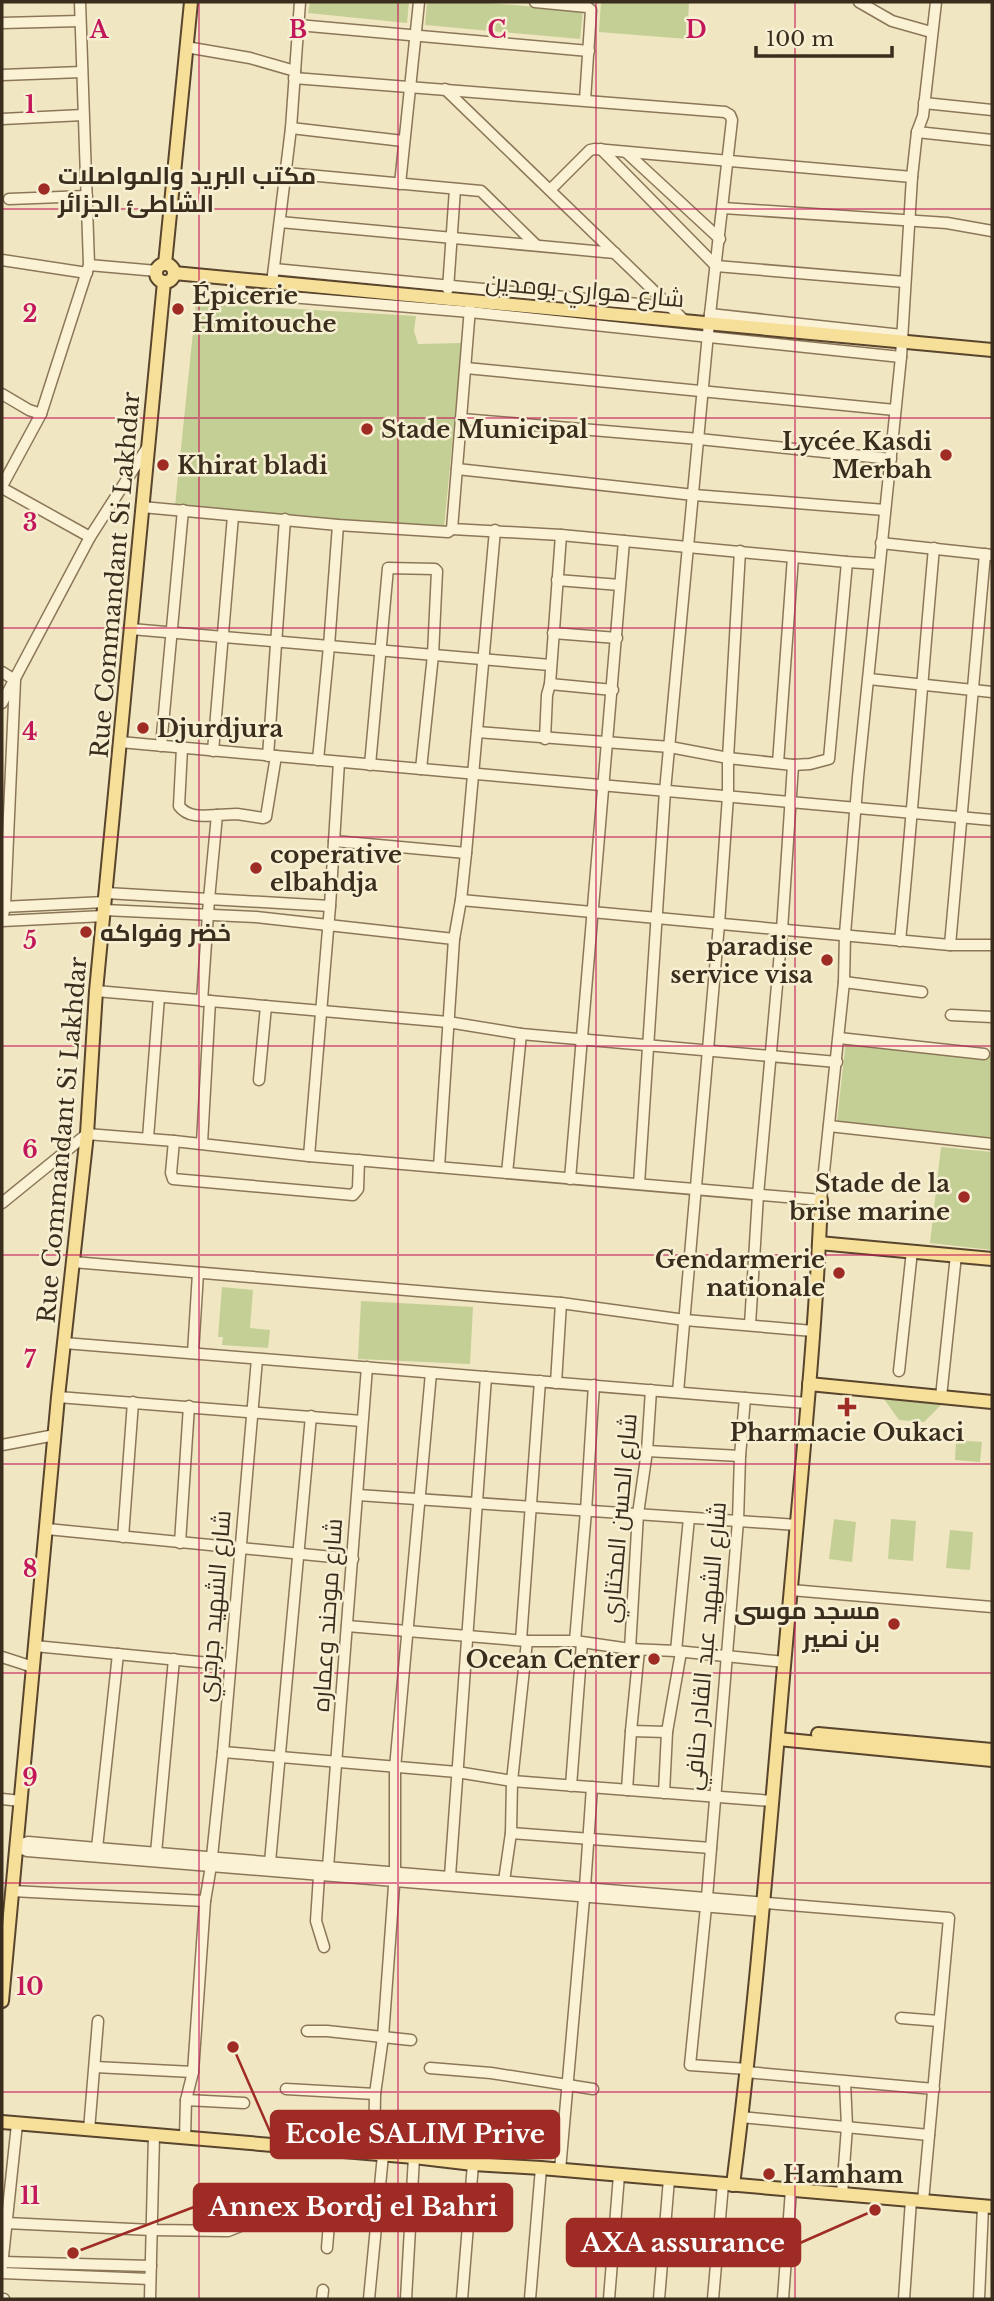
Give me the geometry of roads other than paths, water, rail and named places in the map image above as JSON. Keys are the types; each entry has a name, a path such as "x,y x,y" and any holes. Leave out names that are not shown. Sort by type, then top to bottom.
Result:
{"main road":[{"name":"Rue Commandant Si Lakhdar","path":"2,2001 58,1397 87,1134 96,991 191,2"},
{"name":"شارع هواري بومدين","path":"165,272 240,279 273,275 448,292 470,306 685,321 710,319 992,349"},
{"path":"728,2184 747,2071 809,1384 821,1200"},
{"path":"819,1243 992,1259"},
{"path":"809,1384 992,1402"},
{"path":"778,1735 992,1750"},
{"path":"778,1735 992,1760"},
{"path":"2,2122 988,2207"}],"street":[{"path":"80,2 88,269 41,414 2,487 90,537"},
{"path":"273,275 291,128 300,2"},
{"path":"400,184 419,2"},
{"path":"535,2 587,7 591,10 586,100"},
{"path":"859,2 892,21 931,32"},
{"path":"2,1203 87,1134 821,1200 839,1038 856,808 901,357 912,177 917,132 923,116 936,2"},
{"path":"2,23 80,21"},
{"path":"298,24 589,51"},
{"path":"186,47 250,58 294,75 724,112 730,115 732,120 687,548 665,791 639,1184"},
{"path":"2,75 82,72"},
{"path":"445,89 685,321"},
{"path":"456,99 473,91"},
{"path":"924,103 992,110"},
{"path":"2,119 83,115"},
{"path":"291,128 403,141"},
{"path":"917,132 992,141"},
{"path":"550,190 590,150 601,149 912,177"},
{"path":"601,149 716,266 905,282"},
{"path":"625,151 720,239"},
{"path":"286,173 481,191 536,246"},
{"path":"455,189 448,292 670,307"},
{"path":"9,199 87,196"},
{"path":"723,208 947,223 992,231"},
{"path":"280,222 615,253"},
{"path":"2,262 165,272"},
{"path":"240,279 241,293 470,306 709,338 901,357"},
{"path":"142,507 448,532 452,528 470,306"},
{"path":"466,368 895,411"},
{"path":"2,394 41,414"},
{"path":"462,419 891,459"},
{"path":"2,703 90,537 149,445"},
{"path":"457,469 694,495 884,510"},
{"path":"161,746 183,510"},
{"path":"212,751 233,516"},
{"path":"182,748 179,806 184,812 195,816 237,814 266,817 272,756 285,519"},
{"path":"318,760 338,525"},
{"path":"452,528 561,535 879,564"},
{"path":"439,1167 454,939 466,853 495,530"},
{"path":"545,739 561,535"},
{"path":"570,1179 624,541"},
{"path":"881,543 989,555 973,690 950,945"},
{"path":"900,941 934,548"},
{"path":"678,1392 719,924 740,551"},
{"path":"778,763 793,557"},
{"path":"477,732 670,747 728,758 793,765 830,759 847,562"},
{"path":"370,765 388,568 435,569 433,655 421,769"},
{"path":"557,580 620,585"},
{"path":"131,629 550,665"},
{"path":"553,633 617,638"},
{"path":"2,672 15,680"},
{"path":"15,680 2,920 105,905 256,917 454,939"},
{"path":"869,680 992,692"},
{"path":"550,684 613,690"},
{"path":"120,742 992,820"},
{"path":"309,1156 339,762"},
{"path":"750,1325 793,765"},
{"path":"202,1143 208,915 217,815"},
{"path":"334,841 466,853"},
{"path":"3,907 209,899 330,906"},
{"path":"461,900 900,941 992,945"},
{"path":"844,982 922,992"},
{"path":"96,991 448,1022 521,1034 836,1062"},
{"path":"148,1138 159,997"},
{"path":"259,1080 266,1006"},
{"path":"951,1015 992,1017"},
{"path":"507,1173 521,1034"},
{"path":"839,1038 984,1054"},
{"path":"829,1126 992,1144"},
{"path":"174,1141 171,1177 198,1182 353,1195 358,1189 359,1160"},
{"path":"900,1371 912,1251"},
{"path":"941,1397 956,1255"},
{"path":"73,1262 561,1303 685,1320 813,1331"},
{"path":"192,1353 198,1273"},
{"path":"556,1382 561,1303"},
{"path":"64,1343 807,1403"},
{"name":"شارع الشهيد جرجري","path":"185,2138 186,2099 193,2072 205,1901 212,1862 223,1752 257,1359"},
{"name":"شارع موحند وعماره","path":"328,1867 367,1367"},
{"path":"369,2299 379,2203 376,2094 395,1877 396,1768 431,1373"},
{"path":"450,1877 486,1377"},
{"path":"504,1881 511,1833 512,1781 524,1640 530,1507 540,1381"},
{"path":"570,1786 594,1385"},
{"name":"شارع الحسن المختاري","path":"627,1790 635,1649 638,1514 647,1451 651,1390"},
{"path":"58,1397 362,1421"},
{"name":"شارع الشهيد عبد القادر حنافي","path":"745,1398 738,1521 707,1902 690,2065 747,2071"},
{"path":"123,1537 133,1402"},
{"path":"180,1543 189,1406"},
{"path":"270,1862 300,1553 310,1416"},
{"path":"2,1445 55,1436"},
{"path":"647,1451 740,1456"},
{"path":"358,1495 797,1525"},
{"path":"664,1793 667,1732 679,1651 689,1518"},
{"path":"47,1529 353,1559"},
{"path":"791,1590 992,1608"},
{"path":"347,1626 578,1642 785,1662"},
{"path":"35,1646 230,1665"},
{"path":"97,1848 118,1654"},
{"path":"2,1657 33,1667"},
{"path":"156,1853 174,1659"},
{"path":"631,1731 667,1732"},
{"path":"223,1752 457,1772 512,1781 772,1801"},
{"path":"560,2170 592,1787"},
{"path":"2,1799 20,1801"},
{"path":"511,1833 711,1848"},
{"path":"16,1846 28,1842 156,1853 319,1876 450,1877 585,1892"},
{"path":"16,1846 27,1851 212,1862 270,1862 395,1877 949,1918 929,2135 904,2299"},
{"path":"319,1876 316,1921 324,1947"},
{"path":"12,1891 205,1901"},
{"path":"901,2018 939,2021"},
{"path":"89,2130 98,2021"},
{"path":"307,2031 411,2040"},
{"path":"95,2067 193,2072"},
{"path":"430,2068 491,2073 593,2089"},
{"path":"747,2071 934,2089"},
{"path":"842,2194 847,2127 845,2082"},
{"path":"286,2089 376,2094"},
{"path":"186,2099 244,2103"},
{"path":"741,2117 929,2135"},
{"path":"17,2124 6,2189 2,2270 150,2279"},
{"path":"150,2299 154,2135"},
{"path":"406,2299 414,2157"},
{"path":"462,2299 473,2164"},
{"path":"530,2299 541,2168"},
{"path":"609,2299 619,2175"},
{"path":"659,2299 669,2179"},
{"path":"713,2299 728,2184"},
{"path":"783,2299 791,2190"},
{"path":"6,2223 152,2231 228,2231 253,2221 290,2196 379,2203"},
{"path":"327,2248 331,2199"},
{"path":"979,2299 988,2207"},
{"path":"2,2262 151,2266"}],"place":[{"name":"مكتب البريد والمواصلات الشاطئ الجزائر","path":"44,189"},
{"name":"Épicerie Hmitouche","path":"178,309"},
{"name":"Stade Municipal","path":"367,429"},
{"name":"Lycée Kasdi Merbah","path":"946,455"},
{"name":"Khirat bladi","path":"163,465"},
{"name":"Djurdjura","path":"143,728"},
{"name":"coperative elbahdja","path":"256,868"},
{"name":"خضر وفواكه","path":"86,932"},
{"name":"paradise service visa","path":"827,960"},
{"name":"Stade de la brise marine","path":"964,1197"},
{"name":"Gendarmerie nationale","path":"839,1273"},
{"name":"Pharmacie Oukaci","path":"847,1407"},
{"name":"مسجد موسى بن نصير","path":"894,1624"},
{"name":"Ocean Center","path":"654,1659"},
{"name":"Ecole SALIM Prive","path":"233,2047"},
{"name":"Hamham","path":"769,2174"},
{"name":"AXA assurance","path":"875,2210"},
{"name":"Annex Bordj el Bahri","path":"73,2253"}]}
